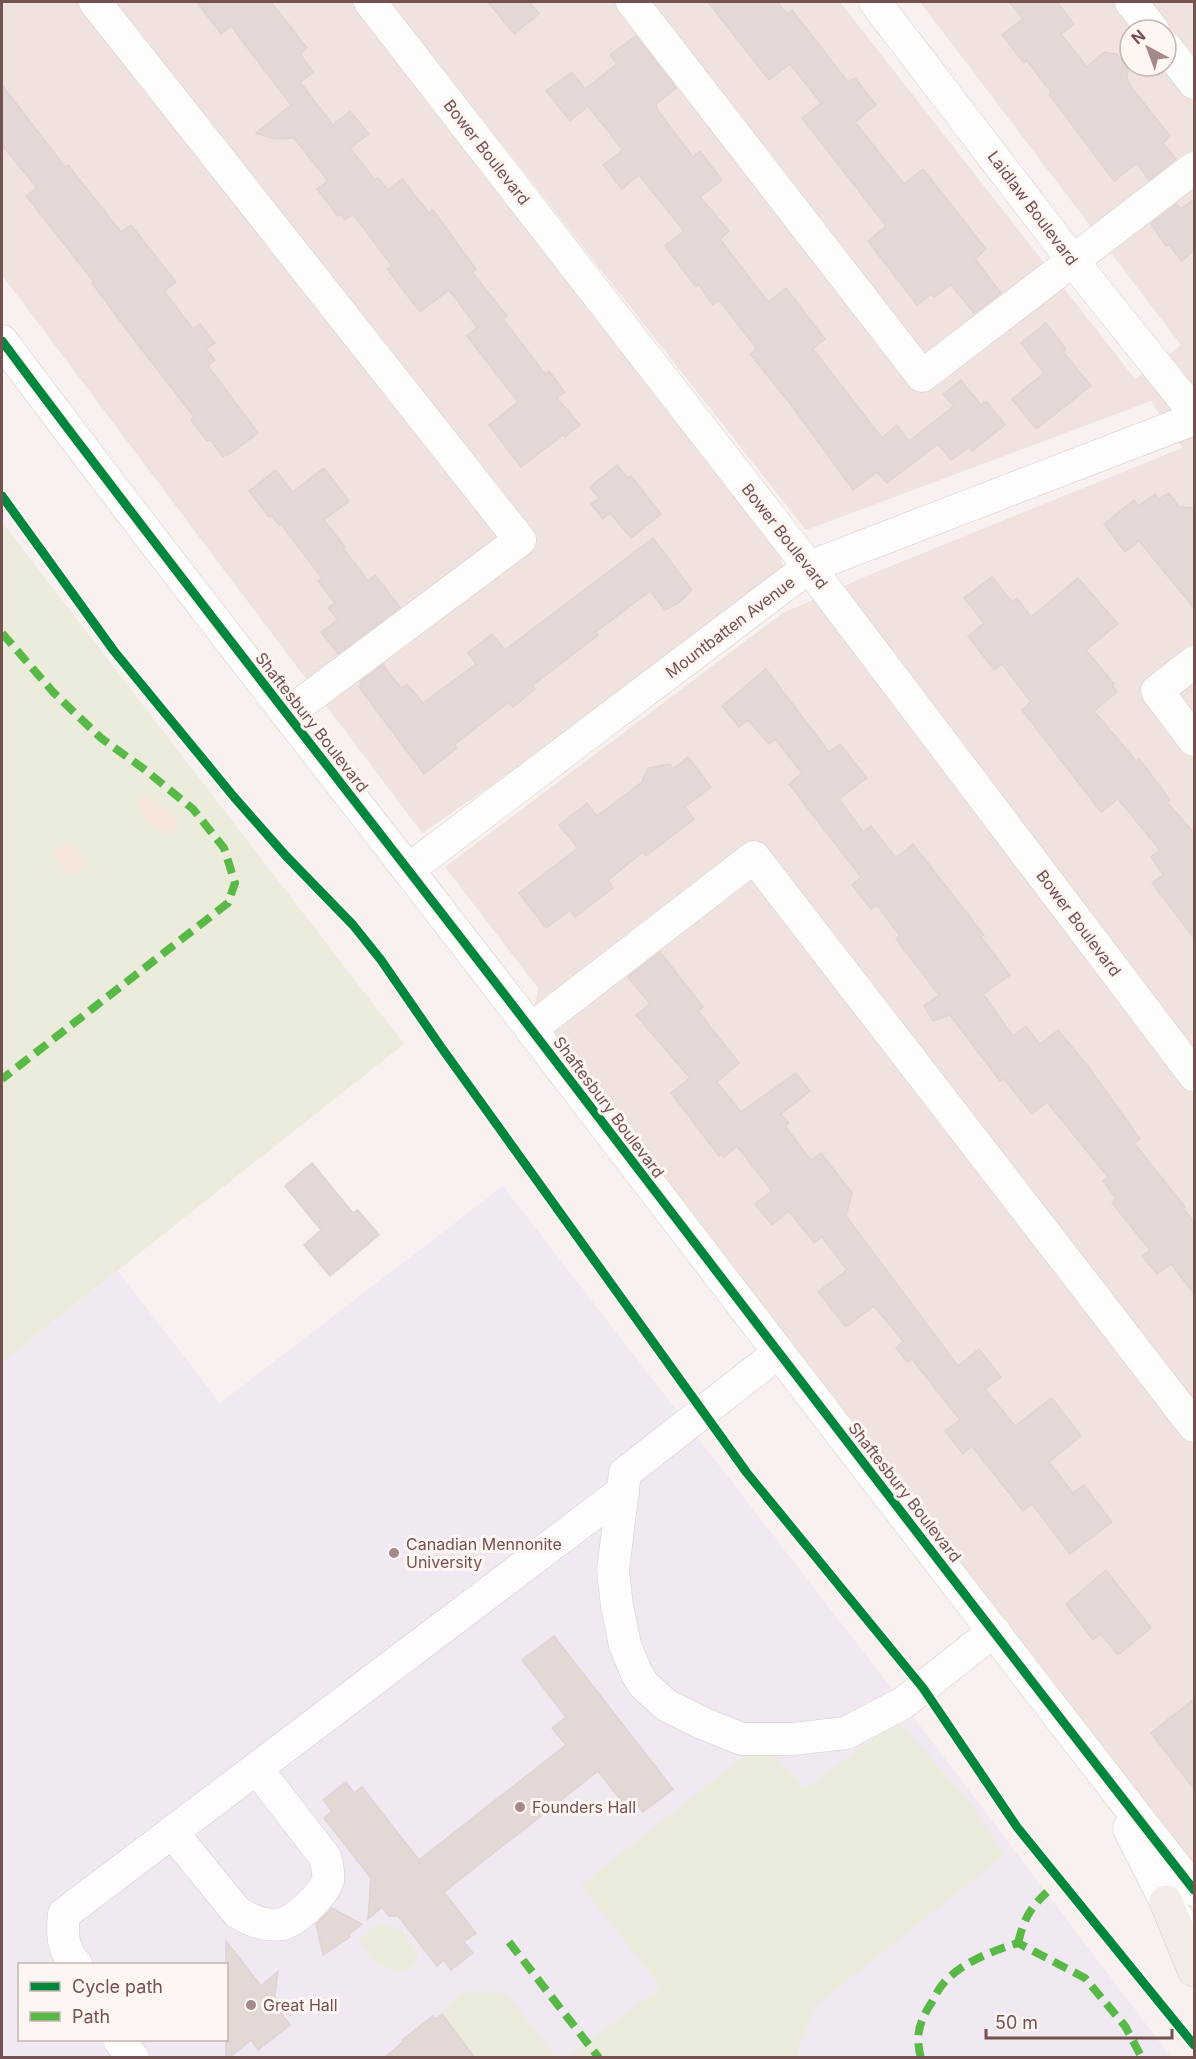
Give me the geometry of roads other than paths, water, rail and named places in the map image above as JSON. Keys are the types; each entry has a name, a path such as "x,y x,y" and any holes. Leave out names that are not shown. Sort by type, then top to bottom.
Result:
{"main road":[{"path":"1180,1896 1194,1970"}],"street":[{"path":"95,2 520,540 287,714"},
{"name":"Bower Boulevard","path":"370,2 809,567 1194,1074"},
{"path":"632,2 922,376 1194,168"},
{"name":"Laidlaw Boulevard","path":"875,2 1073,261 1194,412"},
{"path":"1131,2 1144,18"},
{"path":"1178,62 1194,83"},
{"name":"Shaftesbury Boulevard","path":"2,341 96,467 1097,1767 1180,1896 1194,1943"},
{"name":"Mountbatten Avenue","path":"408,870 809,567 1194,419"},
{"path":"1194,662 1157,691 1194,740"},
{"path":"531,1029 754,857 1194,1426"},
{"path":"778,1353 625,1473 613,1570 625,1645 636,1674 644,1685 666,1704 702,1723 742,1739 793,1739 846,1733 903,1703 994,1631"},
{"path":"73,1963 63,1941 64,1914 623,1491"},
{"path":"172,1832 237,1912 249,1920 263,1924 282,1924 309,1906 328,1881 325,1857 257,1769"},
{"path":"120,2041 134,2058"}],"place":[{"name":"Canadian Mennonite University","path":"394,1553"},
{"name":"Founders Hall","path":"520,1807"},
{"name":"Great Hall","path":"251,2005"}]}
